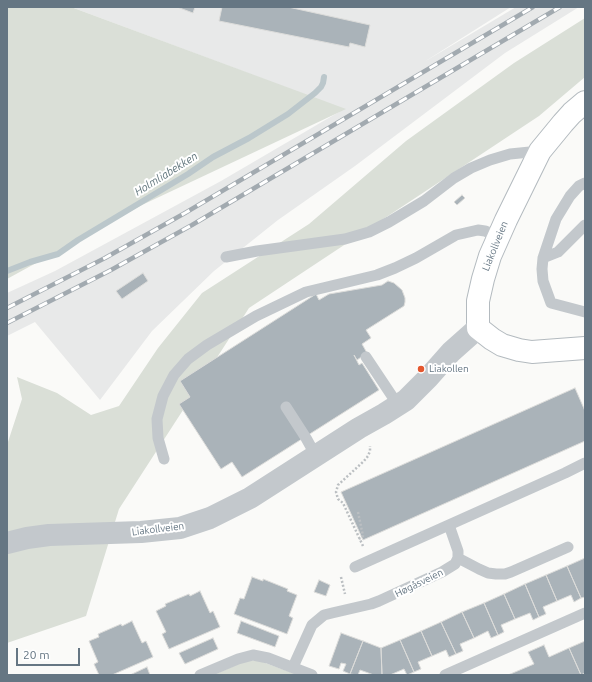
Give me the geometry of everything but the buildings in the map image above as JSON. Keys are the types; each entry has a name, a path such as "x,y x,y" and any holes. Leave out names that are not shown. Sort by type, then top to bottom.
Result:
{"street":[{"name":"Liakollveien","path":"7,543 49,535 141,532 180,528 210,518 250,498 359,428 406,400 451,352 478,328 478,301 481,286 498,236 540,151 572,112 585,102"},
{"path":"478,328 502,345 518,350 539,352 585,348"}],"lane":[{"path":"226,257 257,251 345,239 369,232 424,201 454,178 471,168 510,154 540,151"},
{"path":"585,183 579,186 570,196 556,219 542,269 543,281 551,303 585,312"},
{"path":"544,258 558,252 585,225"},
{"path":"164,459 158,438 157,419 163,396 174,375 188,359 208,345 256,316 306,292 378,275 409,261 456,236 478,230 498,236"},
{"path":"366,357 398,405"},
{"path":"286,407 316,456"},
{"path":"355,567 449,526 585,463"},
{"path":"449,526 458,551 458,558 488,573 500,574 511,572 568,547"},
{"name":"Høgåsveien","path":"293,667 312,625 324,615 371,604 390,597 450,568 455,564 458,558"},
{"path":"445,675 585,613"},
{"path":"200,675 238,659 254,655 268,658 312,675"}],"path":[{"path":"359,428 370,446 370,451 364,461 338,485 336,492 338,499 343,503 361,543"},
{"path":"358,512 363,536 359,539"},
{"path":"341,576 346,599"}],"shaded area":[{"path":"7,7 71,7 346,109 142,205 7,279"},
{"path":"71,7 511,7 424,62 516,7 579,7 505,53 355,166 278,220 214,271 152,331 100,400 35,322 7,336 7,293 55,271 221,181 344,109"},
{"path":"585,18 585,77 539,116 249,308 119,509 86,616 7,643 7,445 22,399 17,377 57,393 91,415 119,406 158,348 202,293 309,224 406,141 514,63"},
{"path":"248,660 260,661 298,675 213,675"}],"waterway":[{"name":"Holmliabekken","path":"7,271 30,262 58,254 78,240 188,174 213,157 249,138 288,114 315,93 321,87 324,77"}],"railway":[{"path":"7,308 105,258 185,213 533,7"},
{"path":"7,323 111,270 192,225 560,7"}],"place":[{"name":"Liakollen","path":"421,369"}]}
